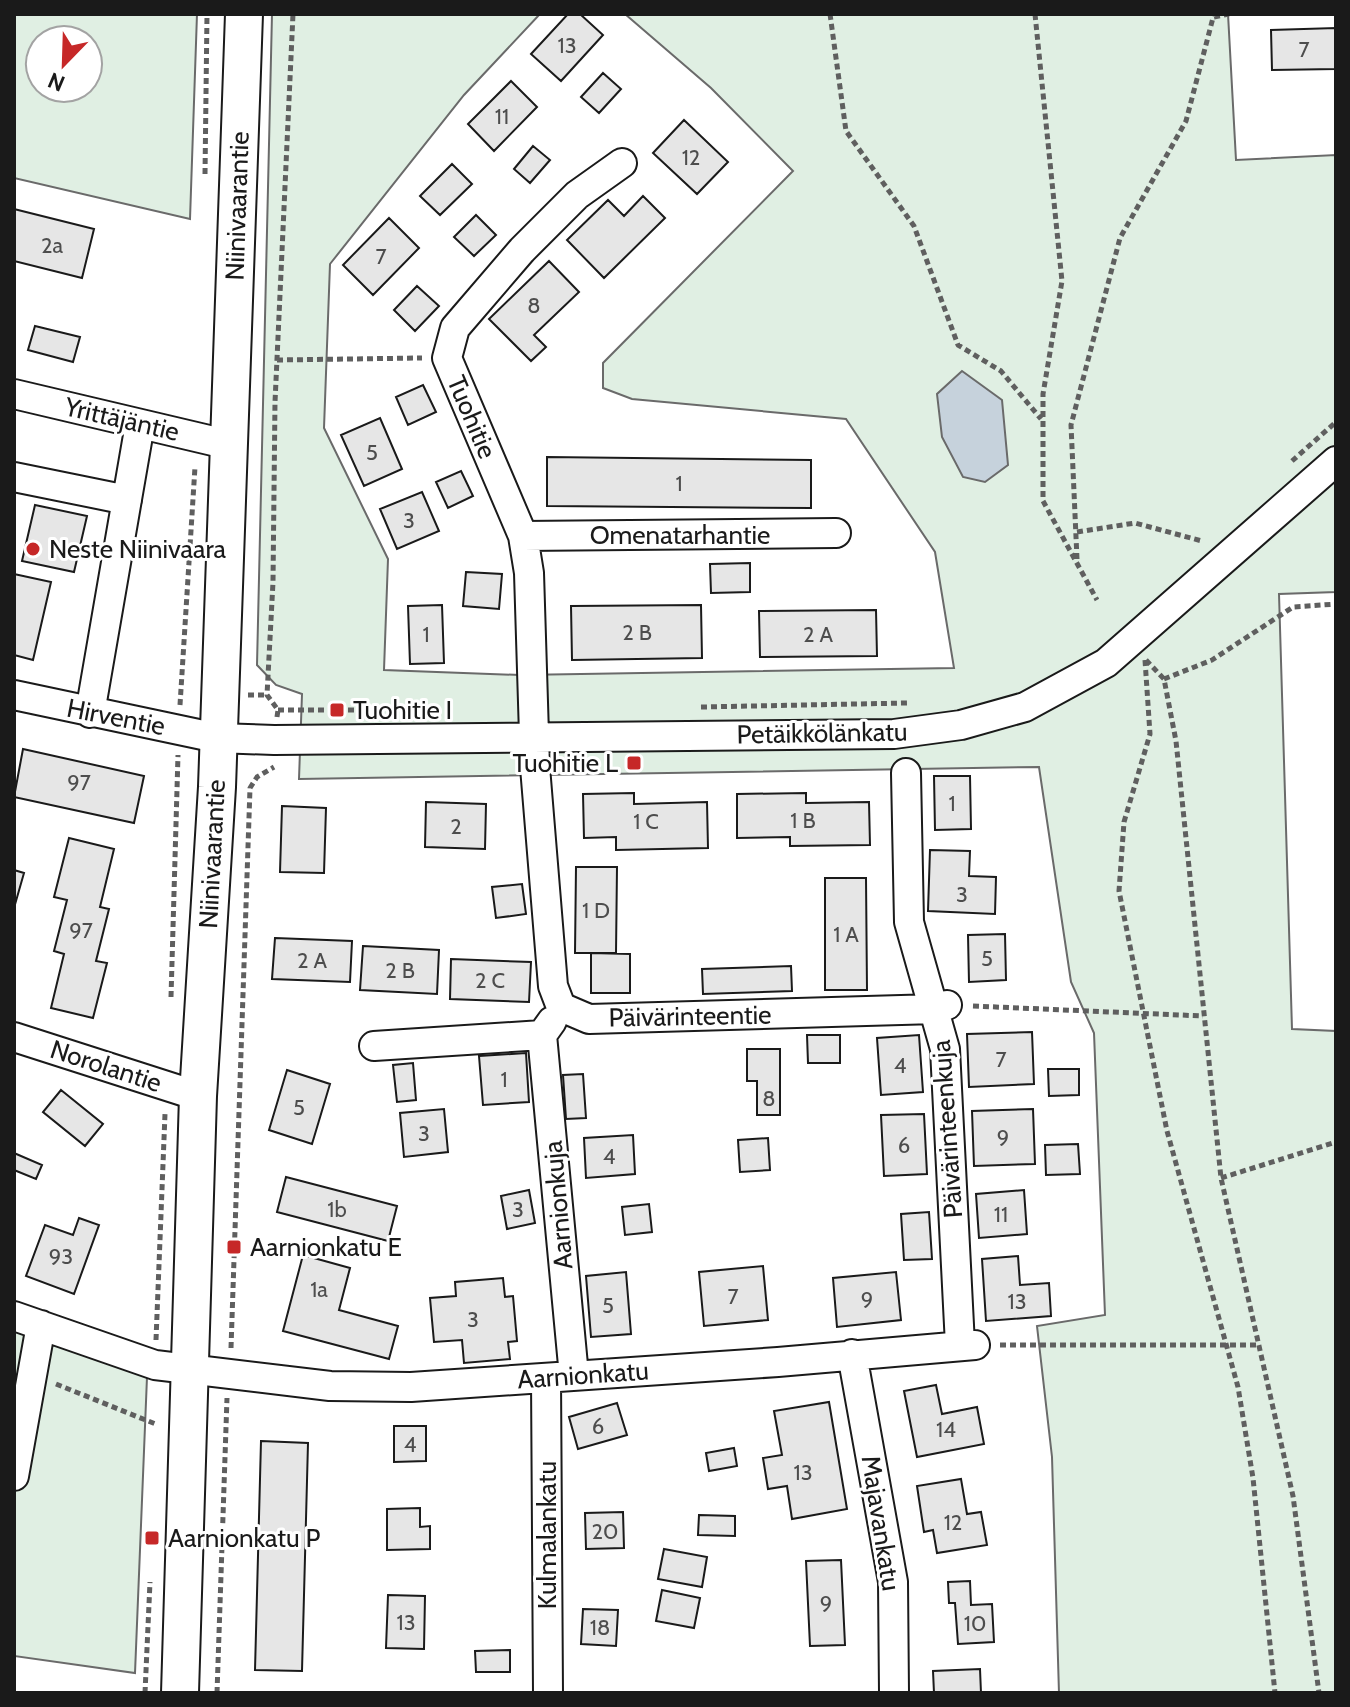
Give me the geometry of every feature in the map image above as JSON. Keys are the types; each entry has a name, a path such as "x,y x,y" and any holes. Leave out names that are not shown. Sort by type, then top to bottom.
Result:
{"main road":[{"name":"Niinivaarantie","path":"180,1693 198,1096 217,738 213,441 244,14"}],"street":[{"name":"Tuohitie","path":"534,738 529,573 523,536 447,358 455,328 522,250 577,195 622,163"},
{"name":"Yrittäjäntie","path":"14,394 213,441"},
{"path":"90,713 140,424"},
{"name":"Petäikkölänkatu","path":"217,738 894,734 961,725 1025,707 1106,663 1336,461"},
{"path":"14,477 127,500"},
{"name":"Omenatarhantie","path":"523,536 836,533"},
{"name":"Hirventie","path":"14,695 217,738"},
{"path":"374,1046 542,1035 561,1007 553,986 534,738"},
{"name":"Päivärinteenkuja","path":"906,773 909,922 921,971 942,1007 968,1345"},
{"name":"Päivärinteentie","path":"561,1007 589,1019 942,1007"},
{"name":"Aarnionkuja","path":"542,1035 560,1377"},
{"name":"Norolantie","path":"14,1037 198,1096"},
{"path":"14,1476 25,1381 27,1320"},
{"name":"Aarnionkatu","path":"27,1320 155,1365 190,1372 330,1386 411,1387 968,1345"},
{"name":"Majavankatu","path":"852,1354 893,1582 894,1693"},
{"name":"Kulmalankatu","path":"548,1693 560,1377"}],"path":[{"path":"205,186 207,14"},
{"path":"217,1693 223,1429 229,1376 250,788 257,777 274,768 278,710 267,695 273,582 277,360 293,14"},
{"path":"830,14 846,131 914,226 958,345 1001,371 1043,421"},
{"path":"1035,14 1062,281 1043,394 1043,501 1097,600"},
{"path":"1077,560 1071,425 1120,238 1186,121 1214,15 1229,14"},
{"path":"277,360 447,358"},
{"path":"1284,469 1336,422"},
{"path":"170,1007 178,865 179,730 213,441"},
{"path":"1077,532 1135,523 1202,541"},
{"path":"1191,552 1212,532"},
{"path":"1164,679 1212,660 1293,607 1336,604"},
{"path":"1275,1693 1253,1478 1238,1387 1167,1131 1119,891 1124,822 1150,734 1145,659 1164,679 1176,741 1221,1178 1293,1496 1319,1693"},
{"path":"688,707 910,703"},
{"path":"278,710 398,710"},
{"path":"942,1007 1143,1011 1203,1016"},
{"path":"1221,1178 1336,1142"},
{"path":"968,1345 1259,1345"},
{"path":"25,1381 156,1425"}],"green space":[{"path":"14,14 197,14 190,219 14,178"},
{"path":"272,14 540,14 464,95 330,264 324,428 388,559 384,670 520,675 954,668 935,552 846,419 632,399 603,388 603,363 793,171 711,88 625,14 1228,14 1236,160 1336,155 1336,592 1279,594 1292,1029 1336,1031 1336,1693 1059,1693 1052,1457 1037,1326 1105,1315 1094,1033 1071,982 1039,767 299,779 302,694 276,685 257,665"},
{"path":"14,1331 147,1377 135,1673 14,1656"}],"shaded area":[{"path":"962,371 1002,400 1008,465 985,482 963,477 942,437 937,394"}],"building":[{"path":"568,14 580,14 603,35 561,81 531,54"},
{"path":"1336,28 1336,69 1272,70 1271,30"},
{"path":"603,73 621,89 599,113 581,97"},
{"path":"511,81 537,107 494,151 468,124"},
{"path":"684,120 728,162 697,194 653,153"},
{"path":"533,146 550,160 530,183 514,169"},
{"path":"452,164 472,184 440,215 420,196"},
{"path":"643,196 665,218 604,278 567,240 608,200 624,216"},
{"path":"14,209 94,229 82,278 14,261"},
{"path":"476,215 496,235 474,256 454,237"},
{"path":"389,218 419,248 373,295 343,265"},
{"path":"549,261 579,292 534,335 546,347 531,361 489,319"},
{"path":"417,286 439,306 415,331 394,310"},
{"path":"35,326 80,337 73,362 28,350"},
{"path":"423,385 436,412 408,425 396,397"},
{"path":"380,418 402,469 364,486 341,435"},
{"path":"547,457 811,460 811,508 547,506"},
{"path":"461,471 473,496 448,508 436,482"},
{"path":"422,492 439,531 397,549 380,509"},
{"path":"35,505 87,516 74,572 22,561"},
{"path":"750,563 750,592 711,593 710,564"},
{"path":"466,572 502,574 499,609 463,606"},
{"path":"14,574 51,582 33,660 14,655"},
{"path":"442,605 444,663 410,664 408,606"},
{"path":"701,605 702,658 572,660 571,606"},
{"path":"876,610 877,656 760,657 759,611"},
{"path":"23,749 144,776 134,823 14,797"},
{"path":"934,776 970,776 971,829 935,830"},
{"path":"634,793 634,804 707,802 708,848 616,850 616,837 584,838 583,794"},
{"path":"806,793 806,803 869,802 870,845 790,846 790,837 737,838 737,794"},
{"path":"426,802 486,804 485,849 425,847"},
{"path":"282,806 326,808 324,873 280,872"},
{"path":"69,838 114,849 100,907 109,909 96,961 107,963 93,1018 51,1008 64,954 54,951 67,900 54,897"},
{"path":"930,850 970,851 969,876 996,877 995,914 928,911"},
{"path":"576,867 617,867 616,953 575,953"},
{"path":"14,870 24,873 14,908"},
{"path":"825,878 866,878 867,990 825,990"},
{"path":"522,884 526,914 496,918 492,887"},
{"path":"1005,934 1006,980 969,982 968,935"},
{"path":"275,938 352,941 350,982 272,979"},
{"path":"363,946 439,950 437,994 360,990"},
{"path":"591,953 630,954 630,993 591,993"},
{"path":"451,959 531,962 529,1002 450,999"},
{"path":"791,966 792,991 703,994 702,969"},
{"path":"1032,1032 1034,1084 969,1087 967,1034"},
{"path":"807,1035 840,1035 840,1063 808,1063"},
{"path":"919,1035 923,1092 881,1095 877,1038"},
{"path":"747,1049 780,1049 780,1115 757,1115 757,1081 747,1081"},
{"path":"526,1053 529,1102 483,1105 479,1056"},
{"path":"413,1063 416,1100 397,1102 393,1065"},
{"path":"1048,1069 1079,1069 1079,1095 1049,1096"},
{"path":"287,1070 330,1084 312,1144 269,1130"},
{"path":"583,1074 586,1118 566,1119 563,1075"},
{"path":"61,1090 103,1124 85,1146 43,1112"},
{"path":"444,1109 448,1152 404,1157 400,1113"},
{"path":"1033,1109 1035,1164 974,1166 972,1111"},
{"path":"924,1114 927,1174 884,1176 881,1115"},
{"path":"633,1135 635,1174 586,1178 584,1138"},
{"path":"768,1138 770,1170 740,1172 738,1140"},
{"path":"1078,1144 1080,1174 1046,1175 1045,1145"},
{"path":"14,1153 42,1165 36,1179 14,1170"},
{"path":"286,1177 397,1206 388,1241 277,1212"},
{"path":"529,1190 535,1223 507,1229 501,1196"},
{"path":"1024,1190 1027,1234 979,1238 976,1194"},
{"path":"649,1204 652,1232 625,1235 622,1207"},
{"path":"929,1212 932,1259 904,1260 901,1214"},
{"path":"79,1218 99,1225 74,1294 26,1276 45,1225 73,1235"},
{"path":"303,1255 350,1268 339,1310 398,1326 389,1359 283,1331"},
{"path":"1018,1256 1020,1285 1049,1283 1051,1316 986,1321 982,1259"},
{"path":"763,1266 768,1320 704,1326 699,1272"},
{"path":"626,1272 631,1334 591,1337 586,1276"},
{"path":"896,1272 901,1320 837,1327 833,1278"},
{"path":"503,1278 505,1297 513,1296 517,1341 508,1342 510,1359 464,1363 462,1340 434,1342 430,1298 456,1296 455,1282"},
{"path":"936,1385 942,1414 977,1407 984,1444 917,1457 904,1391"},
{"path":"829,1402 847,1509 792,1519 787,1486 768,1489 763,1458 782,1455 774,1411"},
{"path":"617,1403 627,1435 578,1449 569,1417"},
{"path":"394,1426 426,1426 426,1461 394,1462"},
{"path":"261,1441 308,1443 302,1671 255,1670"},
{"path":"734,1448 737,1466 709,1471 706,1453"},
{"path":"961,1479 967,1514 981,1512 987,1545 937,1553 933,1530 924,1532 917,1486"},
{"path":"420,1508 420,1527 430,1526 430,1549 387,1550 387,1509"},
{"path":"623,1512 624,1548 586,1549 585,1513"},
{"path":"699,1515 735,1516 735,1536 698,1535"},
{"path":"664,1549 707,1557 702,1587 658,1579"},
{"path":"841,1560 845,1645 810,1646 806,1561"},
{"path":"970,1581 971,1605 992,1604 994,1642 958,1644 955,1603 949,1603 948,1582"},
{"path":"662,1590 700,1598 694,1628 656,1621"},
{"path":"388,1595 425,1596 424,1649 386,1648"},
{"path":"583,1609 618,1610 616,1646 581,1644"},
{"path":"510,1650 510,1672 476,1672 475,1651"},
{"path":"980,1669 981,1693 934,1693 933,1671"}],"place":[{"name":"Neste Niinivaara","path":"33,549"},
{"name":"Tuohitie I","path":"337,710"},
{"name":"Tuohitie L","path":"634,763"},
{"name":"Aarnionkatu E","path":"234,1247"},
{"name":"Aarnionkatu P","path":"152,1538"}]}
